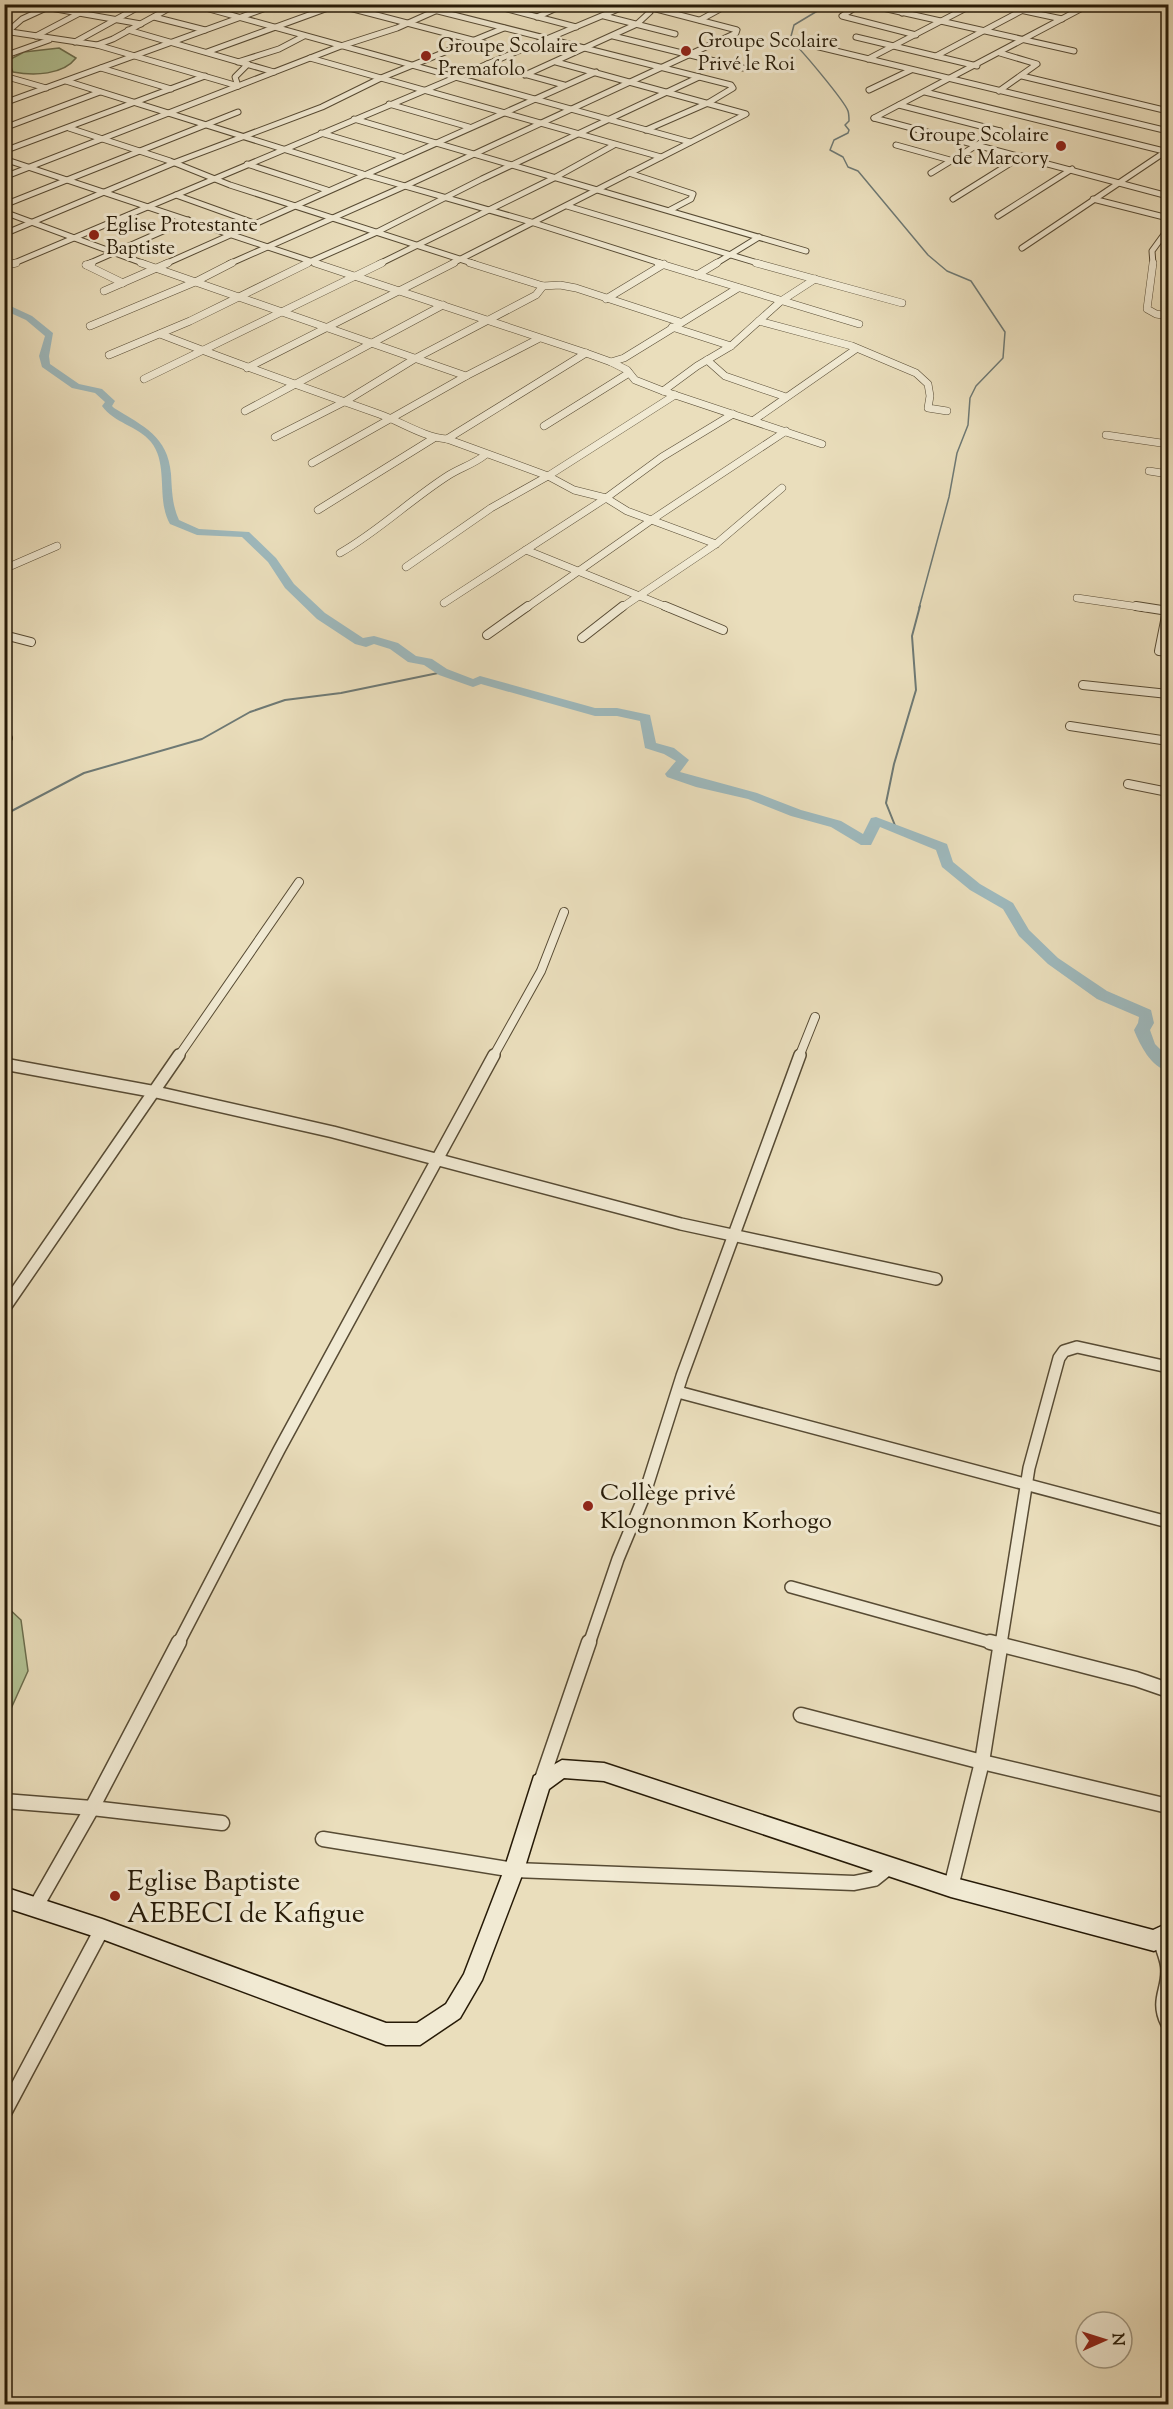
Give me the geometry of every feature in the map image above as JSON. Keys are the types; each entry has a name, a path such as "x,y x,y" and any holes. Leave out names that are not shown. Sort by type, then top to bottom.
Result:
{"street":[{"path":"4,12 20,4"},
{"path":"28,4 50,6 141,24"},
{"path":"35,36 97,4"},
{"path":"75,42 144,4"},
{"path":"97,45 177,4"},
{"path":"191,4 690,142"},
{"path":"259,4 269,7"},
{"path":"4,103 277,4"},
{"path":"410,4 731,85 733,88 708,103 646,130"},
{"path":"4,177 341,46 409,23 451,4"},
{"path":"488,4 576,27"},
{"path":"12,264 630,4"},
{"path":"90,326 195,282 231,263 405,186 736,33 737,30 638,4"},
{"path":"700,20 722,8 710,4"},
{"path":"916,34 842,16 863,4 1074,51"},
{"path":"902,13 920,4"},
{"path":"868,59 975,4"},
{"path":"991,4 1062,20"},
{"path":"1063,4 1083,8"},
{"path":"1090,4 977,66 874,118 1168,196"},
{"path":"1136,4 1168,8"},
{"path":"207,52 338,5 499,47"},
{"path":"537,17 563,5"},
{"path":"6,32 22,19 50,6"},
{"path":"525,75 637,24 650,12 645,6"},
{"path":"936,56 1021,11"},
{"path":"604,16 675,34"},
{"path":"154,17 205,30"},
{"path":"871,30 878,26"},
{"path":"4,234 176,162 322,107 381,78 504,28"},
{"path":"128,30 274,72"},
{"path":"6,32 97,45 238,86"},
{"path":"863,33 856,37 977,66"},
{"path":"238,62 279,49 304,36"},
{"path":"613,36 742,68"},
{"path":"4,56 52,39"},
{"path":"815,46 1168,131"},
{"path":"999,90 1037,64 1000,53"},
{"path":"310,58 661,157"},
{"path":"247,368 746,114 633,81 556,62"},
{"path":"238,86 235,77 248,64"},
{"path":"487,64 564,85"},
{"path":"101,68 172,89"},
{"path":"869,90 911,70"},
{"path":"104,291 501,112 596,72"},
{"path":"4,151 205,76"},
{"path":"1022,76 1168,111"},
{"path":"6,77 46,88"},
{"path":"110,355 190,321 699,77"},
{"path":"66,81 363,174 531,222 859,324"},
{"path":"4,128 100,92"},
{"path":"925,92 1167,151"},
{"path":"389,104 469,127"},
{"path":"899,105 1000,131 932,173"},
{"path":"4,205 238,112"},
{"path":"354,119 514,164 807,252"},
{"path":"4,122 15,125"},
{"path":"69,128 176,162 217,179 375,233 461,258 543,286 568,286 680,322"},
{"path":"321,133 402,157"},
{"path":"144,379 556,177 614,145"},
{"path":"896,145 950,160"},
{"path":"1022,248 1117,182 1167,151"},
{"path":"953,198 1022,156"},
{"path":"4,159 71,179 267,248 586,353 611,362 629,373 634,380 822,444"},
{"path":"247,165 327,190"},
{"path":"998,216 1072,169"},
{"path":"629,173 693,194 691,199 670,210"},
{"path":"176,195 254,223"},
{"path":"1093,199 1168,218"},
{"path":"567,206 729,255 902,303"},
{"path":"4,212 195,282 466,376"},
{"path":"123,283 86,265 188,220"},
{"path":"1168,230 1152,251 1154,267 1146,299 1147,309 1156,314 1168,316"},
{"path":"697,275 759,237"},
{"path":"606,299 664,264"},
{"path":"663,391 731,346 781,301 815,279"},
{"path":"275,437 344,402 416,358 536,295 543,286"},
{"path":"611,362 622,359 738,288"},
{"path":"245,411 443,305"},
{"path":"759,321 856,349 866,355 896,364 924,378 928,384 930,399 928,408 947,411"},
{"path":"672,327 731,346"},
{"path":"160,334 247,368 296,383 390,418 434,438 447,439 485,455 548,476 574,490 606,498 627,511 716,544"},
{"path":"312,463 466,376 538,339"},
{"path":"754,420 856,349"},
{"path":"447,439 586,353"},
{"path":"618,367 622,359"},
{"path":"707,360 725,376 786,397"},
{"path":"544,426 629,373"},
{"path":"406,567 491,508 548,476 675,395"},
{"path":"444,603 606,498 662,457 733,414"},
{"path":"487,635 653,519 786,431"},
{"path":"1106,435 1168,444"},
{"path":"318,510 434,438"},
{"path":"340,553 371,535 386,519 422,497 448,475 485,455"},
{"path":"1149,471 1168,474"},
{"path":"582,638 638,595 716,544 782,488"},
{"path":"4,570 57,546"},
{"path":"526,550 723,630"},
{"path":"1077,598 1168,611 1159,651 1168,652"},
{"path":"4,635 30,642"},
{"path":"1083,685 1168,694"},
{"path":"1071,726 1168,741"},
{"path":"1128,784 1168,792"},
{"path":"4,1309 299,882"},
{"path":"35,1908 93,1808 279,1450 435,1161 541,972 564,912"},
{"path":"4,1897 102,1929 386,2034 420,2034 453,2011 472,1980 514,1870 541,1783 618,1559 643,1499 734,1234 815,1017"},
{"path":"4,1064 156,1092 333,1132 435,1161 681,1224 936,1279"},
{"path":"951,1887 982,1762 1029,1468 1059,1358 1064,1351 1077,1347 1168,1367"},
{"path":"678,1392 1168,1522"},
{"path":"791,1587 1001,1645 1136,1678 1168,1690"},
{"path":"801,1715 982,1762 1168,1806"},
{"path":"541,1783 562,1769 604,1772 951,1887 1154,1941 1164,1936 1168,1968 1161,1999 1164,2016 1168,2023"},
{"path":"4,1801 93,1808 222,1823"},
{"path":"323,1839 514,1870 854,1883 874,1879 889,1867"},
{"path":"4,2113 102,1929"}],"green space":[{"path":"59,48 76,58 64,68 56,71 39,74 13,72 10,65 5,62 24,52"},
{"path":"5,1605 21,1620 28,1671 5,1722"}],"waterway":[{"path":"829,4 794,25 790,40 821,74 848,111 849,121 845,125 849,130 848,133 834,140 830,150 843,157 848,167 858,171 928,255 947,271 971,281 1005,332 1003,358 976,386 970,398 968,425 957,453 949,497 919,608"},
{"path":"4,306 29,318 50,335 44,356 45,365 76,386 98,391 110,401 107,406 110,410 143,430 157,442 165,463 168,508 174,522 197,532 245,534 272,560 289,586 321,616 359,641 366,643 374,640 394,646 412,659 428,662 443,672 473,683 480,680 595,712 617,712 646,718 650,745 669,751 683,760 672,774 701,784 752,796 796,813 836,824 866,842 876,821 942,847 947,864 975,887 1008,906 1024,933 1053,961 1102,995 1146,1014 1146,1023 1142,1030 1148,1046 1168,1066"},
{"path":"896,828 886,803 894,764 916,690 912,636 920,606"},
{"path":"4,815 84,773 202,739 250,712 285,700 341,693 443,672"}],"place":[{"name":"Groupe Scolaire Privé le Roi","path":"686,51"},
{"name":"Groupe Scolaire Premafolo","path":"426,56"},
{"name":"Groupe Scolaire de Marcory","path":"1061,146"},
{"name":"Eglise Protestante Baptiste","path":"94,235"},
{"name":"Collège privé Klognonmon Korhogo","path":"588,1506"},
{"name":"Eglise Baptiste AEBECI de Kafigue","path":"115,1896"}]}
